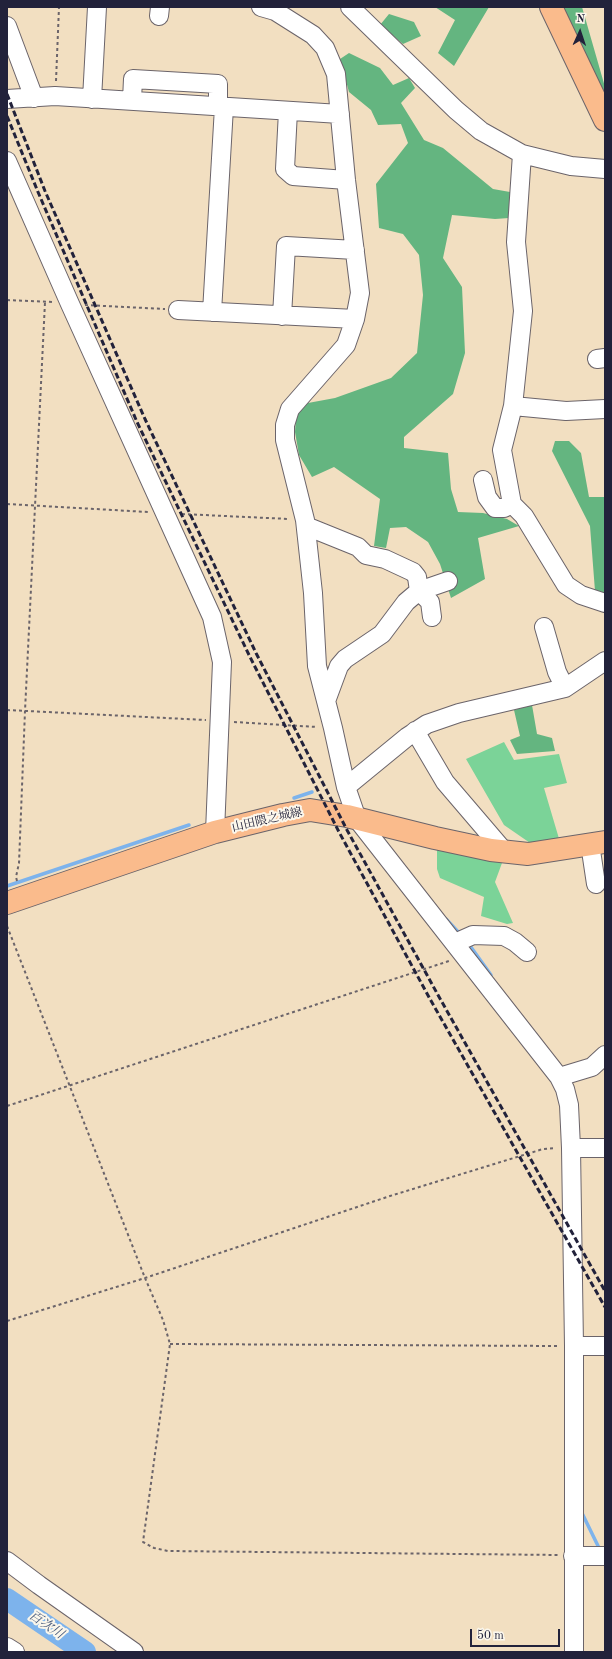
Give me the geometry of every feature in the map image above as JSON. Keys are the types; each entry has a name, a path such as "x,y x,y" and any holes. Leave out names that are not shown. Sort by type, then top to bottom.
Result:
{"main road":[{"path":"551,7 605,120"},
{"name":"山田隈之城線","path":"7,903 215,832 283,815 310,810 357,818 435,838 528,854 597,843"}],"street":[{"path":"92,99 97,7"},
{"path":"261,7 275,11 306,30 324,48 336,74 346,180 360,293 356,319 346,345 290,409 285,425 286,440 306,526 313,593 317,666 346,787 357,818 462,944 560,1077 566,1089 576,1148 577,1346 573,1556 574,1652"},
{"path":"350,7 456,110 481,132 522,154 571,166 605,169"},
{"path":"7,26 34,98"},
{"path":"7,99 55,96 340,114"},
{"path":"212,312 221,106"},
{"path":"288,111 286,170 293,176 346,180"},
{"path":"522,154 516,242 523,311 513,406 502,450 512,504 524,516 566,586 581,595 605,603"},
{"path":"7,161 212,617 222,662 221,721 215,832"},
{"path":"282,316 286,246 355,250"},
{"path":"178,310 356,319"},
{"path":"513,406 566,411 605,409"},
{"path":"483,480 487,497 496,508 504,508 512,504"},
{"path":"306,526 358,547 366,555 385,559 413,572 418,577 419,591 430,602 432,617"},
{"path":"326,700 339,666 345,659 382,634 406,602 419,591 448,582"},
{"path":"544,627 557,672 565,688"},
{"path":"346,787 415,731 427,724 459,713 565,688 605,661"},
{"path":"415,731 445,782 504,851"},
{"path":"596,884 597,843"},
{"path":"462,944 473,935 504,936 515,942 527,952"},
{"path":"560,1077 592,1067 605,1055"},
{"path":"576,1148 605,1148"},
{"path":"577,1346 605,1346"},
{"path":"573,1556 602,1556"},
{"path":"7,1561 134,1652"},
{"path":"7,1647 15,1652"}],"path":[{"path":"55,96 59,7"},
{"path":"7,300 178,310"},
{"path":"16,877 20,863 25,711 45,302"},
{"path":"7,710 333,728"},
{"path":"7,926 145,1278 163,1320 170,1344 143,1542 154,1548 176,1551 573,1556"},
{"path":"7,1106 70,1085 462,944"},
{"path":"7,1321 145,1278 390,1196 543,1149 576,1148"},
{"path":"170,1344 577,1346"}],"green space":[{"path":"435,7 489,7 454,66 438,53 455,20"},
{"path":"563,7 582,7 605,87 605,96"},
{"path":"389,14 414,22 421,36 403,44 380,25"},
{"path":"349,53 380,68 393,85 409,78 415,88 401,103 424,140 443,148 493,189 510,192 509,218 495,219 452,215 443,258 462,287 465,353 453,394 404,437 404,448 448,453 451,489 458,512 483,513 507,519 519,526 478,538 485,579 451,598 440,564 428,542 406,527 390,528 386,548 374,546 380,499 334,467 312,477 299,455 295,432 296,414 308,403 335,398 391,378 417,353 423,295 419,255 403,234 379,228 376,184 408,143 401,124 378,125 371,110 349,92 340,59"},
{"path":"555,441 569,441 581,453 589,497 605,497 605,594 595,591 590,526 552,451"},
{"path":"532,705 537,734 552,738 555,751 517,754 510,740 520,736 514,710"},
{"path":"504,742 514,760 559,754 567,783 544,788 560,842 533,845 504,825 466,759"},
{"path":"437,850 502,863 495,882 513,923 507,924 481,916 484,897 440,878 437,869"}],"waterway":[{"path":"294,798 312,792"},
{"path":"7,886 189,825"},
{"path":"446,919 461,935"},
{"path":"468,943 491,975"},
{"path":"581,1511 600,1550"},
{"name":"百次川","path":"7,1599 85,1652"}],"railway":[{"path":"7,94 45,191 145,419 256,653 347,830 605,1291"},
{"path":"7,116 137,422 250,657 339,832 430,999 605,1307"}]}
